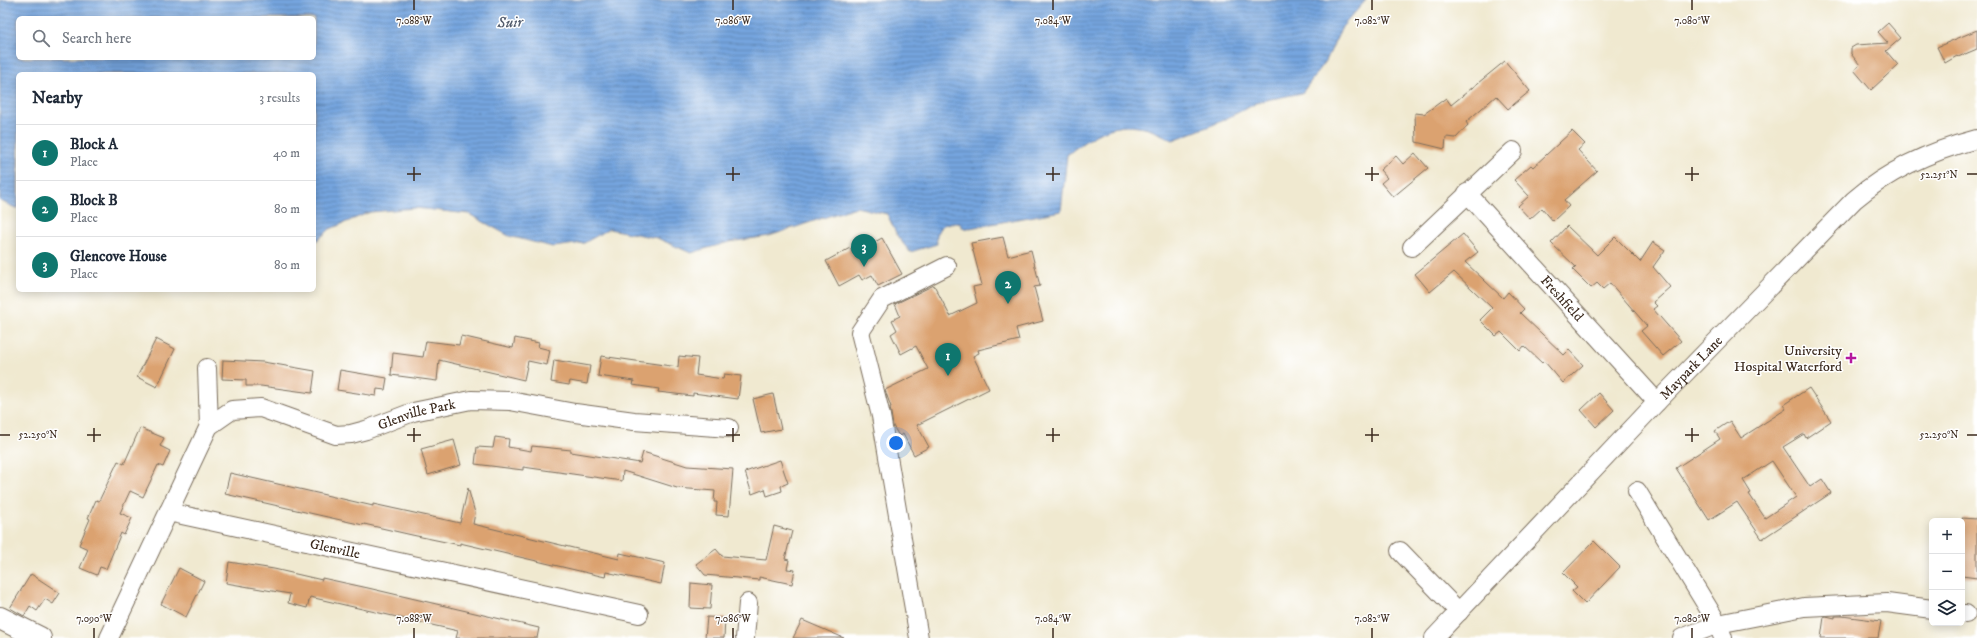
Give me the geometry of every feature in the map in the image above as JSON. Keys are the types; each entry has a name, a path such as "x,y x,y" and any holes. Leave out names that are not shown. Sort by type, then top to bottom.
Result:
{"main road":[{"path":"0,618 40,638"}],"street":[{"name":"Maypark Lane","path":"1434,638 1657,402 1794,261 1868,188 1882,178 1923,156 1977,138"},
{"path":"1412,247 1467,193 1513,151"},
{"name":"Freshfield","path":"1467,193 1657,402"},
{"path":"919,638 882,416 860,332 882,299 947,266"},
{"path":"207,368 209,426"},
{"name":"Glenville Park","path":"168,512 209,426 232,410 261,408 336,435 351,434 366,430 413,412 471,400 510,401 575,413 634,421 729,428"},
{"path":"1637,491 1720,631"},
{"path":"109,638 168,512"},
{"name":"Glenville","path":"168,512 639,614"},
{"path":"1400,551 1459,612"},
{"path":"745,638 748,603"},
{"path":"1682,638 1720,631 1804,606 1887,603 1929,609"}],"water":[{"name":"Suir","path":"0,0 1366,0 1342,27 1326,61 1302,93 1261,101 1215,124 1173,140 1156,132 1142,128 1128,126 1109,129 1091,138 1067,155 1061,211 964,229 959,223 949,223 941,227 937,233 937,244 910,252 898,237 887,214 856,207 769,236 729,242 691,253 657,238 609,229 584,243 553,247 509,236 469,214 415,208 370,212 330,229 316,241 316,72 16,72 16,208 0,201"}],"building":[{"path":"1888,23 1901,38 1886,51 1898,65 1871,90 1854,70 1860,65 1851,54 1851,48 1856,45 1888,43 1878,32"},
{"path":"1977,30 1977,49 1958,57 1957,56 1945,63 1937,47"},
{"path":"1505,61 1530,91 1508,109 1496,96 1466,122 1468,125 1456,138 1446,137 1445,149 1416,142 1415,113 1424,114 1446,98 1451,105"},
{"path":"1572,131 1585,144 1578,150 1597,171 1564,200 1569,206 1553,221 1542,208 1530,219 1518,206 1529,196 1514,180 1531,165 1533,167"},
{"path":"1415,153 1428,168 1393,197 1381,183 1387,178 1380,170 1396,156 1403,164"},
{"path":"1567,226 1597,255 1615,237 1640,262 1653,242 1665,250 1653,267 1670,287 1653,302 1657,306 1653,309 1681,341 1663,356 1641,331 1647,326 1610,283 1603,289 1597,283 1591,288 1573,270 1576,267 1551,243"},
{"path":"1463,234 1478,252 1465,262 1503,298 1508,292 1524,309 1520,313 1564,355 1569,350 1583,365 1563,383 1544,361 1542,363 1524,346 1520,351 1501,332 1496,336 1480,320 1492,308 1454,272 1430,292 1415,274"},
{"path":"1003,237 1008,256 1031,250 1040,286 1034,287 1043,321 1016,328 1019,340 978,350 979,353 973,356 989,389 917,425 929,447 914,455 903,434 899,436 893,426 891,407 885,390 928,369 916,346 901,354 891,334 897,330 892,320 900,316 895,304 934,285 950,316 977,303 973,287 982,285 971,243"},
{"path":"882,238 902,274 878,286 872,275 862,280 859,275 839,286 826,261 850,248 853,254"},
{"path":"461,336 513,348 515,338 539,343 538,347 550,350 547,365 528,361 524,380 439,360 437,381 391,375 393,353 423,357 426,341 459,345"},
{"path":"156,339 175,349 157,387 137,377"},
{"path":"601,356 678,367 679,356 698,358 696,375 723,379 724,374 741,376 738,399 693,393 693,396 658,392 659,389 633,385 634,381 598,376"},
{"path":"223,360 263,362 315,371 312,393 261,386 246,386 246,380 222,379"},
{"path":"554,360 590,366 587,384 570,381 569,385 551,382"},
{"path":"340,370 387,378 385,390 377,389 376,396 337,390"},
{"path":"1809,388 1831,421 1806,438 1804,434 1783,447 1810,487 1822,479 1831,493 1762,539 1737,502 1709,520 1676,468 1720,439 1715,431 1730,421 1741,438 1786,409 1783,405","holes":["1772,461 1796,497 1765,518 1749,494 1751,493 1743,480"]},
{"path":"1599,393 1614,410 1596,427 1581,410"},
{"path":"773,394 781,429 761,433 753,399"},
{"path":"140,428 164,438 160,446 170,451 163,467 158,465 143,497 130,491 120,513 132,518 124,535 121,533 106,569 100,567 97,575 80,568 88,549 79,545 96,500 99,501 118,461 124,464"},
{"path":"495,437 509,439 508,447 531,451 532,446 571,450 571,452 640,463 643,452 687,466 733,469 729,516 716,515 717,502 714,502 715,491 677,488 623,471 622,481 523,467 523,470 475,464 477,447 493,448"},
{"path":"454,440 461,465 428,475 421,449"},
{"path":"780,460 788,483 781,486 782,491 767,496 765,489 752,494 745,472"},
{"path":"230,473 373,506 373,504 460,523 468,488 475,513 473,524 619,559 620,553 665,563 661,584 606,572 605,577 460,543 460,545 363,525 225,494"},
{"path":"1965,518 1977,519 1977,578 1965,576"},
{"path":"774,526 792,531 785,559 789,560 787,569 795,570 792,584 759,577 759,580 705,575 696,564 716,549 722,556 766,560"},
{"path":"1594,541 1620,567 1585,604 1572,591 1577,587 1563,573"},
{"path":"229,562 274,569 322,580 322,578 539,628 537,638 456,638 458,631 310,597 307,608 288,603 290,594 226,583"},
{"path":"179,568 204,581 186,617 161,604"},
{"path":"31,574 60,593 53,604 45,599 37,611 30,606 24,616 10,608"},
{"path":"691,583 712,585 710,609 690,608"},
{"path":"1835,616 1842,616 1881,621 1878,638 1821,638 1824,617 1835,618"},
{"path":"707,617 725,618 724,638 705,638"},
{"path":"802,620 844,638 793,638"}],"place":[{"name":"Glencove House","path":"864,267"},
{"name":"Block B","path":"1008,304"},
{"name":"University Hospital Waterford","path":"1851,358"},
{"name":"Block A","path":"948,376"}]}
